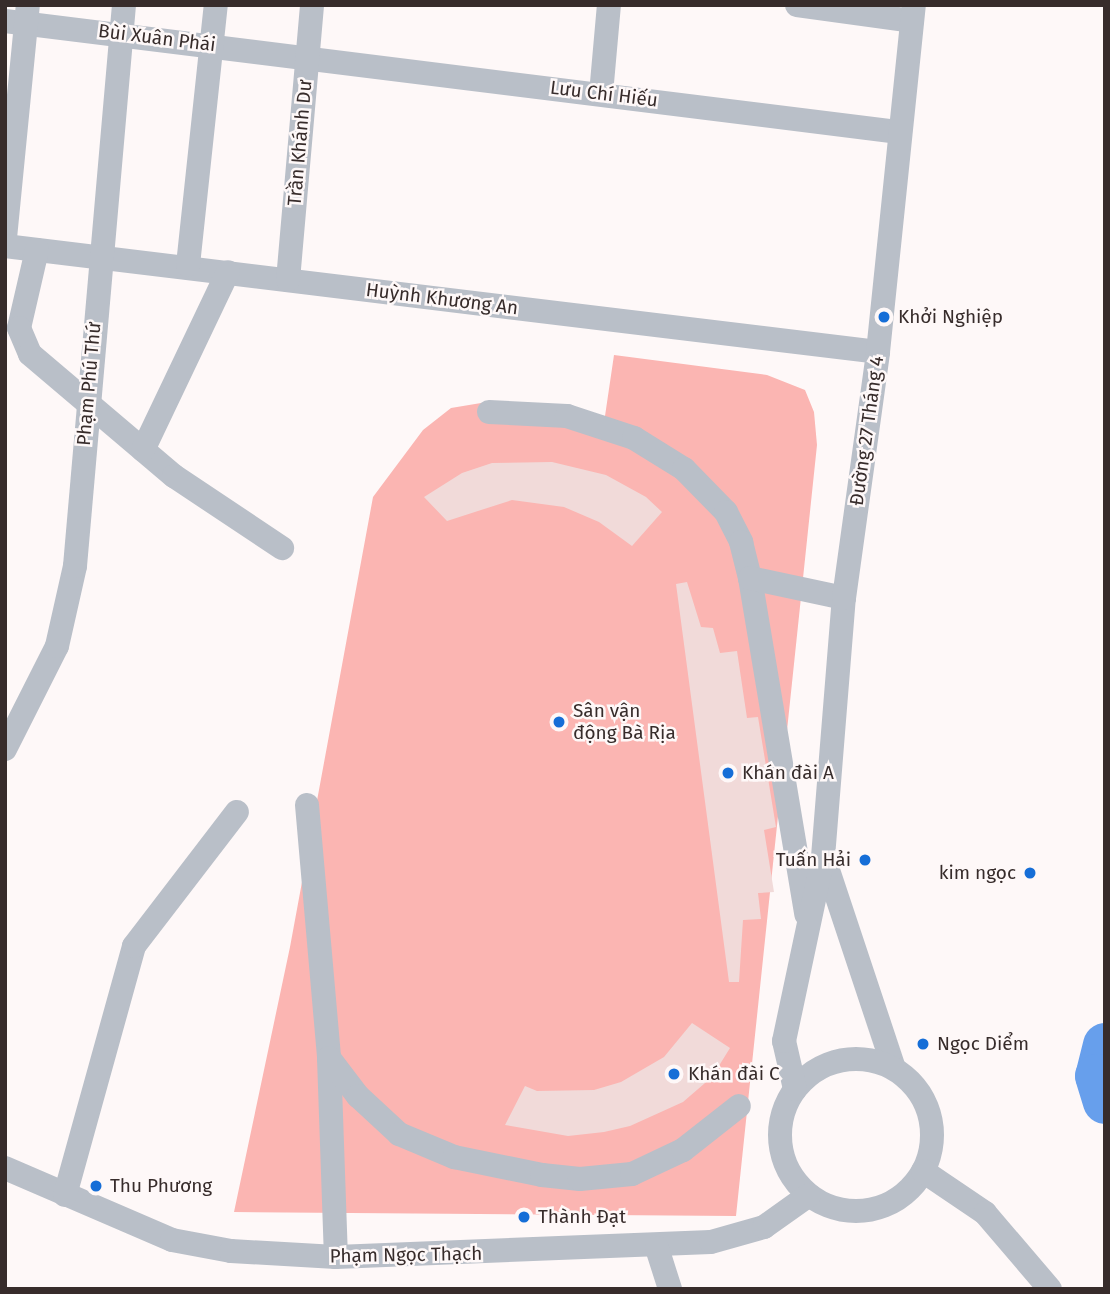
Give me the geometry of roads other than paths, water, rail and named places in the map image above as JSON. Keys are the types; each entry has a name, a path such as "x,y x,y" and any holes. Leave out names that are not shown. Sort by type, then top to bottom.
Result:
{"street":[{"name":"Phạm Phú Thứ","path":"5,749 57,646 75,566 124,5"},
{"path":"188,265 216,5"},
{"name":"Trần Khánh Dư","path":"288,280 312,5"},
{"path":"601,94 609,5"},
{"path":"797,5 913,13"},
{"name":"Đường 27 Tháng 4","path":"795,1089 784,1041 823,857 844,598 878,352 913,13"},
{"name":"Bùi Xuân Phái","path":"20,16 121,33 308,57"},
{"path":"5,238 20,16"},
{"name":"Lưu Chí Hiếu","path":"308,57 899,132"},
{"name":"Huỳnh Khương An","path":"5,246 188,265 288,280 878,352"},
{"path":"37,250 19,328 22,342 30,355 174,476 282,548"},
{"path":"143,450 228,272"},
{"path":"489,412 588,421 661,452 706,489 726,512 741,542 750,579 808,925"},
{"path":"750,579 844,598"},
{"path":"307,805 328,1058 336,1257"},
{"path":"65,1195 134,946 237,811"},
{"name":"Đường 27 Tháng 4","path":"823,857 894,1068"},
{"path":"328,1058 364,1103 398,1134 454,1157 542,1175 609,1178 641,1170 683,1150 738,1106"},
{"path":"870,1060 894,1068 909,1080 925,1102 932,1124 932,1146 923,1171 910,1187 885,1205 864,1210 825,1205 809,1195 785,1164 780,1140 784,1113 795,1089 816,1069 832,1062 870,1060"},
{"name":"Phạm Ngọc Thạch","path":"5,1168 141,1230 197,1247 336,1257 657,1248 750,1234 809,1195"},
{"path":"923,1171 985,1213 1050,1289"},
{"path":"657,1248 670,1289"}],"waterway":[{"path":"1105,1045 1097,1076 1105,1102"}],"place":[{"name":"Khởi Nghiệp","path":"884,317"},
{"name":"Sân vận động Bà Rịa","path":"559,722"},
{"name":"Khán đài A","path":"728,773"},
{"name":"Tuấn Hải","path":"865,860"},
{"name":"kim ngọc","path":"1030,873"},
{"name":"Ngọc Diểm","path":"923,1044"},
{"name":"Khán đài C","path":"674,1074"},
{"name":"Thu Phương","path":"96,1186"},
{"name":"Thành Đạt","path":"524,1217"}]}
